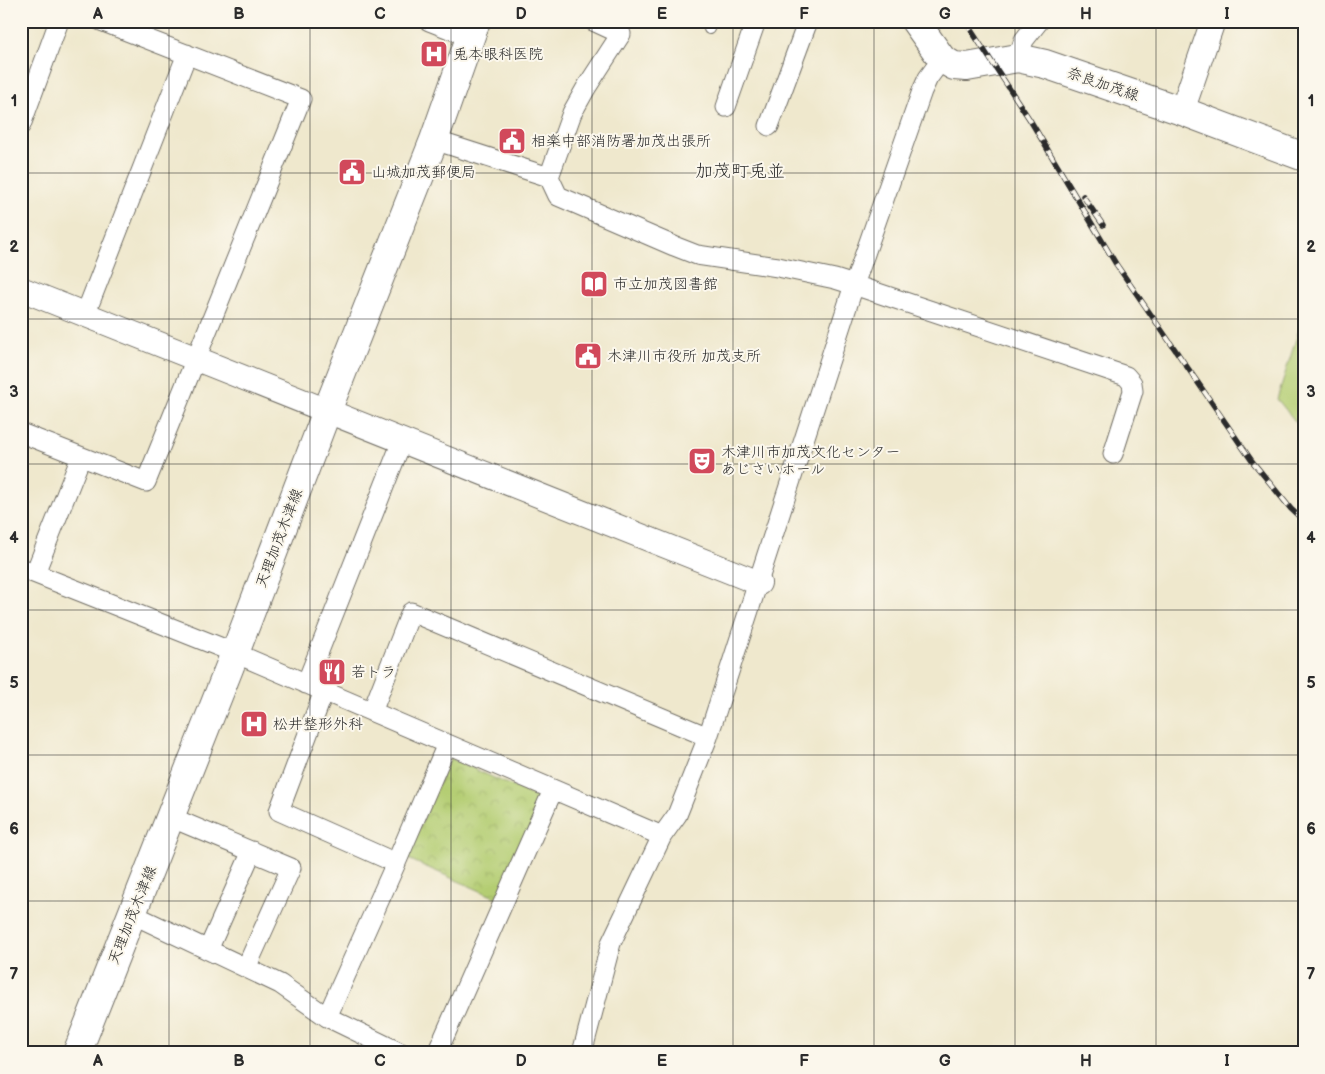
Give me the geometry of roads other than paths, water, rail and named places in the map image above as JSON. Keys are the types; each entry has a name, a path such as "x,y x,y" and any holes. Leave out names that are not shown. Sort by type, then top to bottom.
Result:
{"main road":[{"path":"913,22 942,60"},
{"name":"天理加茂木津線","path":"76,1053 235,653 327,411 434,140 473,29"},
{"name":"奈良加茂線","path":"942,60 954,66 1018,58 1045,64 1182,111 1304,157"}],"street":[{"path":"21,125 59,21"},
{"path":"21,433 146,482 301,99 101,21"},
{"path":"429,21 473,29"},
{"path":"593,21 613,25 621,34 572,113 549,177 558,196 697,255 778,267 835,279 1126,376 1132,382 1133,391 1114,454"},
{"path":"726,108 756,21"},
{"path":"768,126 808,21"},
{"path":"1018,58 1024,40 1038,21"},
{"path":"1182,111 1214,21"},
{"path":"85,315 187,54"},
{"path":"582,1053 611,943 662,836 677,815 708,737 854,285 922,91 928,78 942,60"},
{"path":"434,140 549,177"},
{"path":"21,289 759,583"},
{"path":"306,684 402,441"},
{"path":"81,457 28,570 235,653 662,836"},
{"path":"372,712 411,612 708,737"},
{"path":"324,691 279,811 396,863"},
{"path":"327,1017 447,744"},
{"path":"437,1053 553,790"},
{"path":"170,817 291,868 246,968"},
{"path":"208,950 252,852"},
{"path":"132,914 280,984 327,1017 401,1053"}],"railway":[{"path":"965,21 1030,120 1116,264 1252,461 1291,509 1304,521"},
{"path":"1083,196 1103,225"}],"place":[{"name":"兎本眼科医院","path":"434,54"},
{"name":"相楽中部消防署加茂出張所","path":"512,141"},
{"name":"山城加茂郵便局","path":"352,172"},
{"name":"市立加茂図書館","path":"594,284"},
{"name":"木津川市役所 加茂支所","path":"588,356"},
{"name":"木津川市加茂文化センター あじさいホール","path":"702,461"},
{"name":"若トラ","path":"332,672"},
{"name":"松井整形外科","path":"254,724"}],"district":[{"name":"加茂町兎並","path":"740,171"}]}
